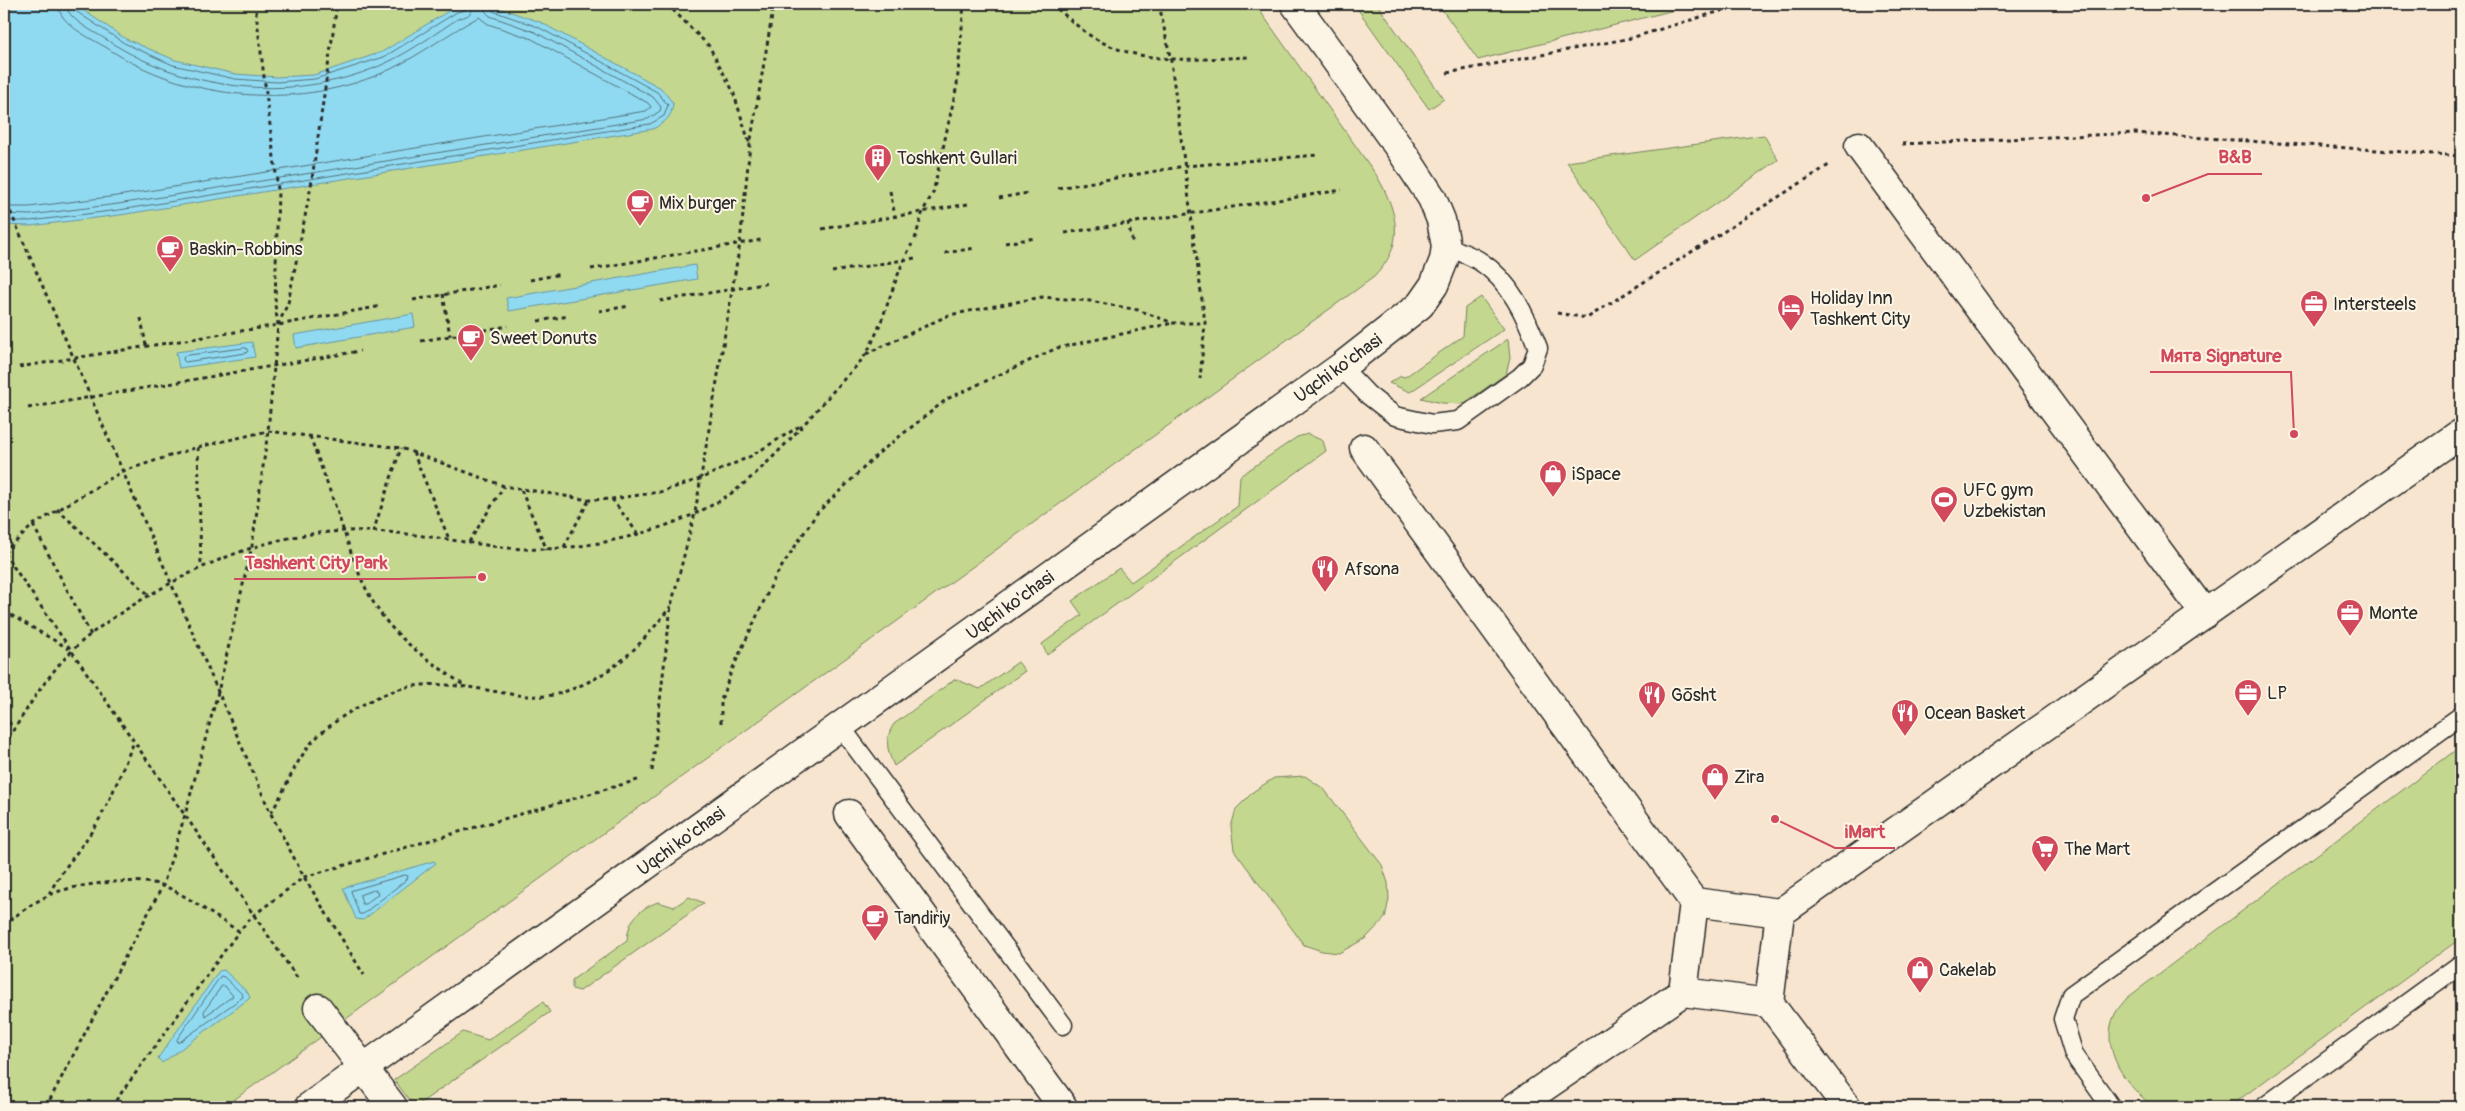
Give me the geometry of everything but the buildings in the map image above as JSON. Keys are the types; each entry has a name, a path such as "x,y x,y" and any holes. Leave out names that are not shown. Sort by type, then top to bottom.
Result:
{"street":[{"name":"Uqchi ko'chasi","path":"309,1107 1342,367 1420,305 1434,285 1446,246 1441,220 1432,198 1402,152 1295,4"},
{"path":"1859,146 2205,614"},
{"path":"1694,902 1780,913 2461,433"},
{"path":"1364,448 1694,902 1683,992"},
{"path":"849,814 1062,1107"},
{"path":"1780,913 1770,1003 1847,1107"},
{"path":"1516,1107 1683,992 1770,1003"},
{"path":"318,1008 393,1107"}],"lane":[{"path":"1342,367 1368,395 1395,416 1432,424 1458,421 1520,377 1532,365 1538,348 1527,319 1506,285 1482,262 1446,246"},
{"path":"2111,1107 2074,1055 2063,1019 2071,995 2461,716"},
{"path":"840,726 1063,1025"},
{"path":"2264,1107 2461,964"}],"path":[{"path":"46,1107 163,885 185,815 218,692 252,546 268,431 278,325 275,305 278,190 255,4"},
{"path":"278,325 288,303 311,186 328,56 337,4"},
{"path":"667,4 709,46 733,91 750,145"},
{"path":"652,771 671,606 695,512 740,243 750,145 774,4"},
{"path":"915,239 923,211 933,193 958,84 964,4"},
{"path":"1051,4 1096,39 1127,51 1171,61 1249,57"},
{"path":"1159,4 1171,61 1185,166 1189,213 1205,323 1200,379"},
{"path":"1447,73 1631,38 1744,4"},
{"path":"1549,312 1587,318 1859,146 2135,134 2461,156"},
{"path":"1058,188 1185,166 1318,155"},
{"path":"1065,233 1342,190"},
{"path":"890,191 895,216"},
{"path":"999,198 1028,193"},
{"path":"4,197 271,814 304,877 364,975"},
{"path":"822,229 968,204"},
{"path":"1128,222 1133,245"},
{"path":"1005,243 1036,238"},
{"path":"591,269 761,240"},
{"path":"4,745 43,683 71,651 112,618 201,566 252,546 300,536 344,531 449,539 510,548 547,550 640,535 695,512 740,486 806,422 865,355 903,260 912,244"},
{"path":"945,253 975,248"},
{"path":"832,272 915,258"},
{"path":"530,280 561,274"},
{"path":"660,301 770,282"},
{"path":"413,300 500,285"},
{"path":"443,294 450,336"},
{"path":"865,355 950,315 1042,297 1090,301 1138,310 1173,323"},
{"path":"19,367 278,325 382,306"},
{"path":"599,311 630,306"},
{"path":"538,321 570,316"},
{"path":"141,318 146,346"},
{"path":"721,723 721,700 731,672 775,577 817,513 880,452 947,399 1049,351 1173,323 1205,323"},
{"path":"421,341 508,326"},
{"path":"28,408 360,351"},
{"path":"318,1008 4,553 33,525 123,471 198,447 268,431 401,448 504,486 589,500 612,499 660,492 700,479 751,456 806,422"},
{"path":"310,436 358,576 387,622 407,643 467,687"},
{"path":"198,447 201,566"},
{"path":"373,532 401,448"},
{"path":"413,451 449,539"},
{"path":"469,542 504,486"},
{"path":"520,490 547,550"},
{"path":"612,499 640,535"},
{"path":"563,548 589,500"},
{"path":"57,509 150,595"},
{"path":"33,525 91,635"},
{"path":"271,814 308,747 341,717 379,697 414,686 467,687 511,695 555,694 596,679 622,662 640,646 671,606"},
{"path":"4,611 71,651"},
{"path":"4,715 14,729"},
{"path":"49,894 58,877 80,850 98,822 134,742"},
{"path":"112,1107 239,931 254,915 304,877 641,779"},
{"path":"4,926 14,916 49,894 104,882 163,885 239,931"}],"shaded area":[{"path":"4,4 2461,4 2461,1107 4,1107"}],"green space":[{"path":"4,4 1255,4 1377,176 1394,216 1395,240 1384,265 1374,277 224,1107 4,1107"},
{"path":"1354,4 1377,4 1444,99 1429,109"},
{"path":"1438,4 1698,4 1478,60"},
{"path":"1764,135 1778,160 1635,260 1567,162"},
{"path":"1481,297 1504,329 1410,392 1389,383 1401,376 1405,377 1463,336 1465,308"},
{"path":"1508,339 1510,358 1506,374 1463,404 1442,403 1421,398"},
{"path":"1308,434 1323,441 1326,451 1047,655 1042,644 1082,615 1072,601 1119,568 1131,582 1238,506 1240,476 1297,437"},
{"path":"1018,662 1025,671 894,766 888,740 894,724 955,679 980,689"},
{"path":"2461,746 2461,938 2229,1107 2155,1107 2135,1090 2118,1066 2110,1040 2115,1014 2127,998"},
{"path":"1305,776 1324,789 1382,865 1388,883 1389,899 1385,918 1366,938 1339,953 1322,951 1304,945 1234,850 1231,827 1236,809 1254,791 1274,778"},
{"path":"689,897 704,903 580,991 572,989 572,980 627,941 632,921 645,908 658,902 674,907"},
{"path":"543,1002 550,1012 415,1107 394,1080 463,1032 488,1040"}],"water":[{"path":"4,4 74,4 126,39 175,60 235,74 277,77 314,75 382,52 455,7 488,4 540,22 661,88 673,103 667,119 653,129 120,215 30,226 4,225"},
{"path":"695,265 697,279 509,311 506,298"},
{"path":"413,314 415,327 296,348 294,335"},
{"path":"252,342 255,357 179,368 176,352"},
{"path":"434,861 436,863 363,920 356,919 343,888"},
{"path":"224,970 248,993 250,998 162,1063 158,1058 219,971"}],"place":[{"name":"Toshkent Gullari","path":"878,182"},
{"name":"B&B","path":"2146,198"},
{"name":"Mix burger","path":"640,227"},
{"name":"Baskin-Robbins","path":"170,273"},
{"name":"Intersteels","path":"2314,328"},
{"name":"Holiday Inn Tashkent City","path":"1791,332"},
{"name":"Sweet Donuts","path":"471,362"},
{"name":"Мята Signature","path":"2294,434"},
{"name":"iSpace","path":"1553,498"},
{"name":"UFC gym Uzbekistan","path":"1944,524"},
{"name":"Tashkent City Park","path":"482,577"},
{"name":"Afsona","path":"1325,593"},
{"name":"Monte","path":"2350,637"},
{"name":"LP","path":"2248,717"},
{"name":"Gōsht","path":"1652,719"},
{"name":"Ocean Basket","path":"1905,737"},
{"name":"Zira","path":"1715,801"},
{"name":"iMart","path":"1775,819"},
{"name":"The Mart","path":"2045,873"},
{"name":"Tandiriy","path":"875,942"},
{"name":"Cakelab","path":"1920,994"}]}
